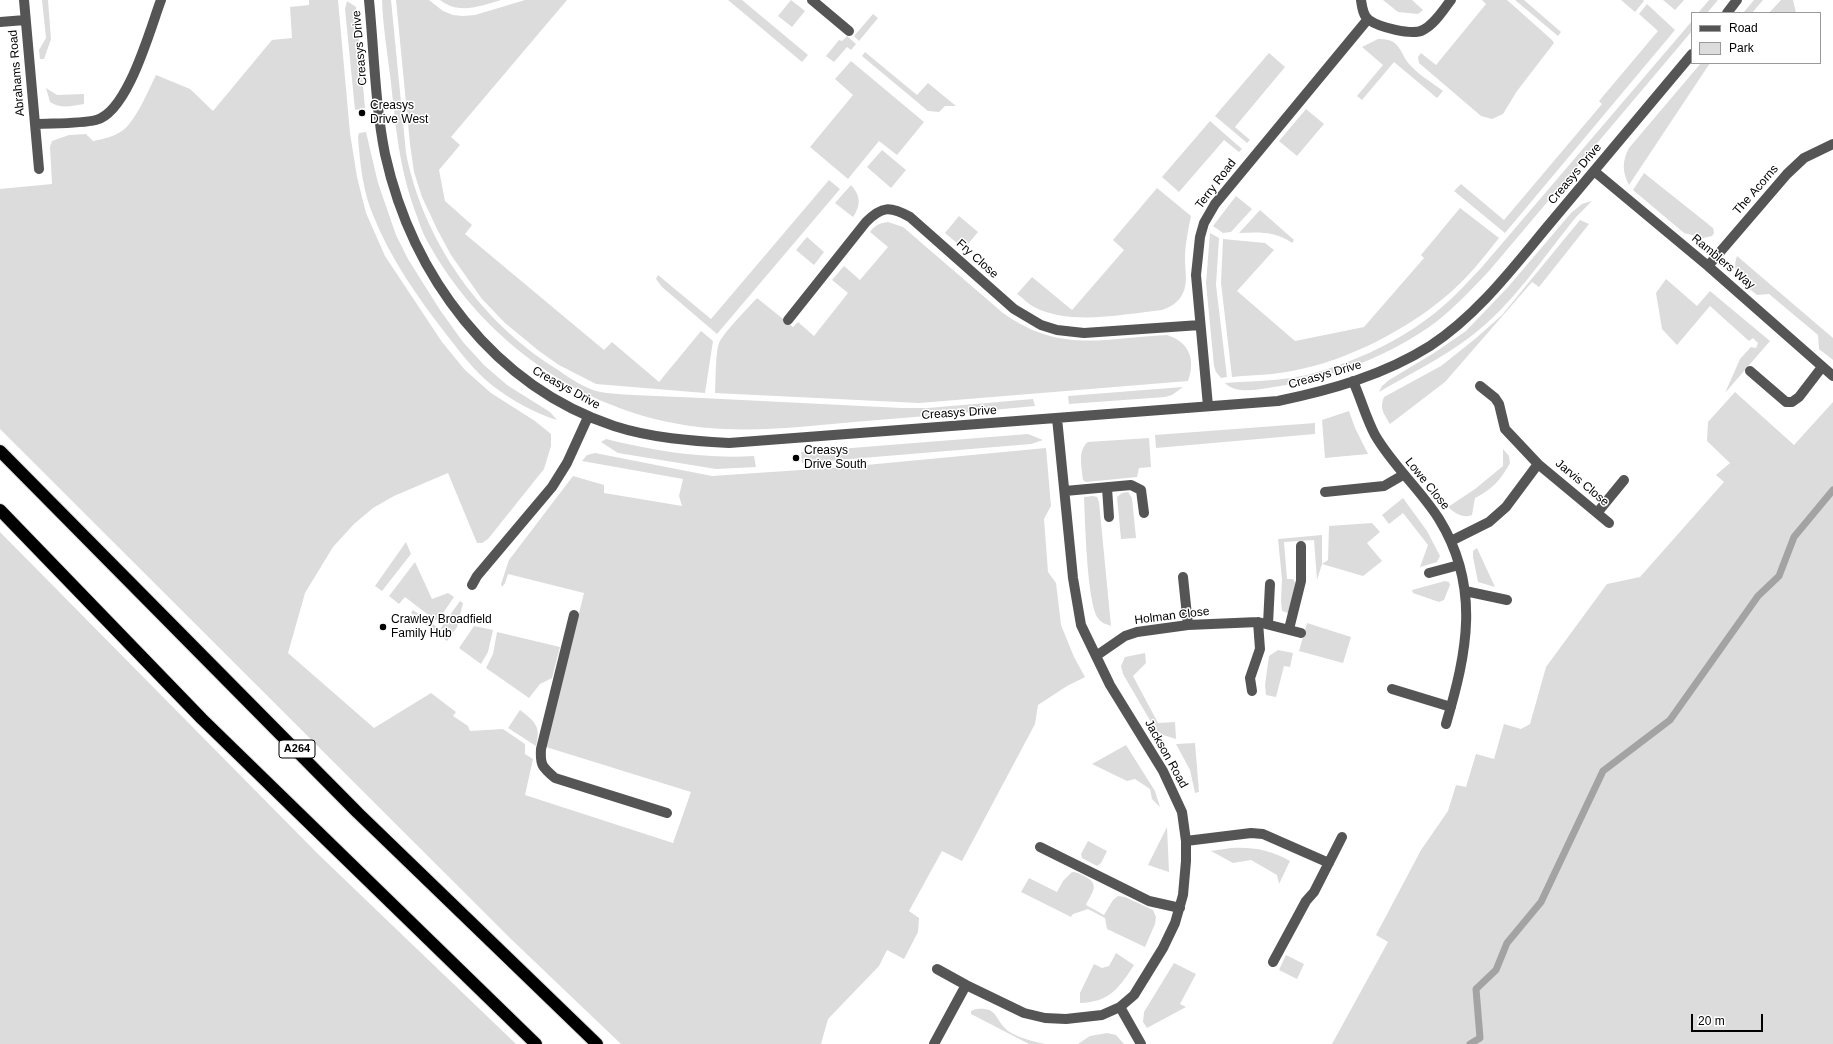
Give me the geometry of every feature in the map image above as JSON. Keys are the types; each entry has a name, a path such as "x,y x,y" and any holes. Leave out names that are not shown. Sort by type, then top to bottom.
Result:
{"highway":[{"name":"A264","path":"0,451 358,813 597,1044"},
{"path":"0,510 202,719 536,1044"}],"street":[{"name":"Abrahams Road","path":"24,0 39,169"},
{"name":"Abrahams Road","path":"35,124 96,120 108,115 116,106 132,78 161,0"},
{"name":"Creasys Drive","path":"369,0 378,106 384,150 398,200 416,245 462,318 497,357 533,387 588,417 616,427 649,434 704,442 729,443 1278,401 1318,393 1379,373 1429,346 1461,322 1487,296 1691,55"},
{"path":"812,0 850,31"},
{"path":"1361,0 1363,11 1368,20 1388,27 1410,32 1423,30 1434,22 1451,0"},
{"path":"1728,12 1737,0"},
{"name":"Abrahams Road","path":"0,22 25,20"},
{"name":"Terry Road","path":"1208,406 1196,275 1197,253 1200,237 1208,213 1368,20"},
{"name":"The Acorns","path":"1708,266 1787,174 1804,158 1833,144"},
{"name":"Ramblers Way","path":"1594,171 1708,266 1833,376"},
{"name":"Fry Close","path":"788,320 866,222 876,213 888,208 910,216 1014,309 1041,325 1057,330 1084,332 1200,325"},
{"path":"1750,370 1786,402 1792,402 1799,397 1822,366"},
{"name":"Lowe Close","path":"1353,382 1375,434 1392,461 1425,500 1439,520 1450,541 1459,564 1465,591 1467,629 1464,653 1446,724"},
{"name":"Jarvis Close","path":"1480,386 1495,398 1499,404 1506,429 1521,446 1538,464 1609,523"},
{"path":"472,585 556,482 567,463 588,417"},
{"name":"Jackson Road","path":"937,969 1024,1014 1045,1018 1085,1018 1102,1015 1120,1007 1134,995 1147,975 1175,923 1180,908 1185,878 1186,841 1182,812 1163,771 1110,684 1080,624 1076,606 1057,418"},
{"name":"Jarvis Close","path":"1450,541 1489,522 1506,507 1538,464"},
{"path":"1325,492 1384,486 1403,474"},
{"path":"1597,513 1624,480"},
{"path":"1065,491 1131,485 1141,490 1144,513"},
{"path":"1107,488 1109,517"},
{"path":"1289,629 1301,581 1301,546"},
{"path":"1429,573 1459,564"},
{"path":"1183,577 1188,625"},
{"path":"1252,691 1250,678 1260,649 1270,584"},
{"path":"1465,591 1507,600"},
{"path":"574,615 541,749 540,762 544,769 554,778 667,813"},
{"name":"Holman Close","path":"1096,656 1125,636 1137,632 1188,625 1263,623 1301,633"},
{"path":"1392,689 1451,706"},
{"path":"1186,841 1251,833 1263,834 1329,863"},
{"path":"1273,962 1306,900 1314,892 1342,837"},
{"path":"1040,847 1149,901 1180,908"},
{"path":"934,1044 966,985"},
{"path":"1120,1007 1141,1044"}],"green space":[{"path":"42,0 48,0 51,39 44,59 40,59 39,50 46,38"},
{"path":"309,0 338,0 350,133 357,177 366,213 385,256 442,342 465,370 491,393 535,421 551,434 551,446 544,469 488,539 482,543 477,543 448,473 394,496 373,508 354,524 333,547 305,593 288,653 374,728 431,693 456,712 453,716 468,726 470,731 503,729 525,744 525,754 533,759 525,795 673,843 691,792 546,747 584,593 508,574 502,587 501,584 509,560 573,476 604,485 604,493 682,506 679,496 683,479 582,461 587,455 595,453 712,476 845,467 1046,448 1051,506 1044,519 1048,572 1056,583 1061,625 1074,657 1085,677 1067,686 1038,705 1035,724 962,861 942,851 909,911 919,918 918,932 904,959 887,950 879,966 828,1019 821,1044 621,1044 512,940 0,429 0,189 52,184 50,147 52,141 69,135 86,134 93,141 104,139 119,133 127,126 137,113 156,75 190,89 213,111 272,40 292,38 290,7 309,5"},
{"path":"382,0 391,0 406,153 414,185 426,217 441,247 459,276 479,302 502,327 528,349 570,378 585,387 596,391 633,395 902,408 928,408 1033,399 1035,406 789,428 724,429 677,424 632,412 590,395 549,373 512,345 479,313 450,277 425,237 405,178 399,147 384,31"},
{"path":"396,0 429,0 443,11 453,15 463,16 475,15 525,0 567,0 451,137 460,145 439,170 445,201 472,225 465,234 604,350 612,342 659,382 701,331 713,341 705,393 596,384 559,365 539,351 505,323 482,299 451,255 437,229 422,197 414,172"},
{"path":"440,0 501,0 477,7 462,8 447,5"},
{"path":"728,0 742,0 808,55 802,62"},
{"path":"791,0 805,11 792,27 778,16"},
{"path":"1383,0 1412,0 1423,10 1418,14 1398,12"},
{"path":"1482,0 1507,0 1554,43 1517,91 1503,114 1492,119 1481,116 1419,63 1418,57 1421,53 1436,65 1486,4"},
{"path":"1515,0 1524,0 1561,32 1558,36"},
{"path":"1621,0 1643,0 1644,1 1635,12"},
{"path":"1663,0 1684,0 1675,10"},
{"path":"1709,0 1718,0 1708,12 1699,12"},
{"path":"1754,0 1763,0 1753,12 1744,12"},
{"path":"1781,0 1793,0 1796,12 1770,12"},
{"path":"347,1 356,7 365,108 355,110 345,9"},
{"path":"1647,4 1675,30 1505,233 1454,191 1461,184 1504,220 1602,104 1599,101 1658,31 1639,14"},
{"path":"873,14 878,18 859,41 854,36"},
{"path":"1691,22 1691,32 1489,271 1457,304 1436,322 1399,346 1379,356 1338,372 1296,383 1255,390 1236,389 1225,383 1276,380 1307,375 1323,371 1370,353 1414,328 1435,313 1482,267"},
{"path":"847,36 856,44 851,50 847,47 834,62 826,56 839,40 842,41"},
{"path":"1378,39 1386,39 1396,44 1415,70 1443,91 1437,98 1394,62 1362,100 1357,96 1383,65 1362,47"},
{"path":"865,52 917,95 928,83 956,106 945,106 939,112 928,111 862,56"},
{"path":"1269,53 1285,67 1235,127 1250,140 1247,143 1215,116"},
{"path":"851,61 924,122 897,155 879,141 848,179 810,147 853,95 835,79"},
{"path":"1700,64 1709,64 1629,185 1625,176 1624,162 1629,148"},
{"path":"46,88 57,95 84,94 84,104 75,106 58,106 50,102"},
{"path":"1306,109 1324,124 1297,156 1279,141"},
{"path":"1210,121 1242,149 1239,152 1224,140 1179,192 1162,177"},
{"path":"366,132 378,183 396,235 408,259 440,310 463,342 484,365 507,385 550,412 557,420 540,414 516,402 486,380 462,355 405,277 380,231 367,197 362,177 358,137 359,133"},
{"path":"882,150 906,170 891,188 867,167"},
{"path":"1644,173 1713,228 1714,233 1712,236 1703,238 1684,233 1633,190"},
{"path":"829,180 840,189 717,334 662,287 656,279 658,275 711,319"},
{"path":"851,185 857,193 859,201 859,205 853,217 835,203"},
{"path":"1157,188 1191,216 1185,259 1185,289 1174,304 1162,310 1114,316 1064,316 1049,313 1034,307 1017,294 1032,277 1072,310 1124,250 1113,240"},
{"path":"1236,196 1252,209 1231,232 1223,233 1213,226"},
{"path":"1592,201 1577,216 1514,296 1485,325 1470,337 1426,366 1379,392 1382,386 1389,380 1434,353 1466,331 1508,287 1571,213 1582,204"},
{"path":"1460,208 1499,238 1464,279 1434,306 1397,331 1376,342 1334,360 1285,372 1232,377 1221,283 1223,239 1265,243 1274,250 1237,291 1295,341 1364,327 1424,258 1421,255"},
{"path":"1260,210 1294,240 1292,243 1273,234 1239,233"},
{"path":"959,216 978,232 964,249 945,233"},
{"path":"1580,220 1589,224 1539,287 1532,282 1445,382 1390,424 1382,408 1384,397 1441,366 1502,315"},
{"path":"888,222 903,227 1003,313 1024,326 1044,334 1063,339 1102,340 1167,335 1175,338 1181,342 1189,352 1191,366 1188,381 919,403 715,393 718,345 732,325 757,298 793,327 798,322 814,336 848,293 832,280 844,266 860,280 888,247 870,232 878,225"},
{"path":"1210,233 1219,238 1216,285 1227,377 1221,378 1216,372 1214,366 1206,283"},
{"path":"807,237 824,252 814,265 796,250"},
{"path":"1737,256 1833,338 1833,360 1819,349 1818,335 1769,294 1757,295 1744,283 1737,274 1735,268"},
{"path":"1666,279 1697,306 1710,291 1770,341 1725,393 1740,359 1751,347 1756,348 1758,343 1753,338 1749,341 1710,306 1677,345 1662,329 1656,293"},
{"path":"1183,387 1172,395 1165,397 1069,404 1068,396"},
{"path":"1735,392 1794,445 1833,402 1833,1044 1332,1044 1388,942 1376,935 1421,850 1448,811 1456,785 1466,787 1476,754 1494,759 1504,724 1521,729 1530,724 1546,667 1607,584 1640,577 1724,482 1716,475 1730,463 1707,441 1708,422"},
{"path":"1349,411 1355,428 1368,454 1325,458 1322,420"},
{"path":"1315,423 1315,434 1156,448 1155,435"},
{"path":"1028,434 1043,440 1031,444 802,463 801,452"},
{"path":"1149,438 1151,467 1139,468 1137,477 1086,482 1083,480 1081,454 1088,442"},
{"path":"606,439 679,453 735,457 754,456 756,467 716,469 618,453 601,442"},
{"path":"1503,449 1509,456 1510,463 1503,475 1495,484 1486,492 1475,498 1472,515 1462,516 1448,507 1475,489 1503,466"},
{"path":"1128,492 1132,498 1136,538 1121,539 1117,497 1122,493"},
{"path":"1084,497 1097,497 1099,502 1111,626 1099,620 1094,609 1091,596 1087,560"},
{"path":"1403,498 1427,531 1440,556 1437,562 1420,567 1428,545 1403,513 1389,524 1382,515"},
{"path":"1372,523 1380,532 1367,543 1382,561 1363,576 1322,564 1328,560 1329,526"},
{"path":"0,532 318,854 516,1044 0,1044"},
{"path":"1322,535 1322,564 1317,580 1314,540 1284,542 1287,579 1293,579 1295,583 1290,611 1288,613 1282,611 1282,579 1278,539"},
{"path":"406,542 411,554 382,591 375,586"},
{"path":"1477,548 1495,587 1478,582 1473,557 1473,551"},
{"path":"415,562 432,599 448,593 454,597 439,619 435,620 405,597 399,604 389,596"},
{"path":"1445,581 1449,582 1450,585 1444,600 1439,602 1413,593 1412,590"},
{"path":"460,601 463,603 457,627 447,641 411,613 413,610 440,629"},
{"path":"1307,623 1351,637 1343,663 1299,651"},
{"path":"474,626 493,630 488,652 481,664 459,648"},
{"path":"497,632 560,647 552,678 540,684 529,698 486,668 493,654"},
{"path":"1278,650 1293,653 1290,667 1284,666 1276,697 1266,695 1265,685 1269,656"},
{"path":"1145,653 1146,663 1133,676 1158,723 1175,722 1176,739 1163,735 1155,729 1123,674 1121,666 1125,657"},
{"path":"520,710 536,725 538,734 536,746 508,728"},
{"path":"1195,743 1199,792 1195,793 1190,770 1176,744"},
{"path":"1126,745 1155,791 1160,807 1152,799 1150,789 1135,779 1127,781 1092,764"},
{"path":"1167,827 1169,872 1148,865"},
{"path":"1088,841 1107,851 1101,863 1097,866 1082,858 1081,854"},
{"path":"1231,848 1262,850 1276,854 1290,861 1279,884 1277,875 1251,860 1233,863 1211,851"},
{"path":"1072,872 1089,879 1092,882 1094,889 1086,905 1104,915 1113,900 1118,896 1125,897 1153,910 1156,917 1155,924 1145,947 1107,929 1105,918 1088,909 1073,914 1071,917 1021,892 1029,878 1057,892 1063,881"},
{"path":"1116,953 1134,965 1118,987 1106,997 1099,1000 1080,1003 1080,993 1094,964 1102,968 1109,966"},
{"path":"1286,955 1304,964 1297,979 1279,970"},
{"path":"1174,963 1196,974 1180,1004 1186,1007 1147,1028 1143,1022 1144,1012"},
{"path":"976,1009 992,1011 1001,1024 1012,1034 1045,1044 1029,1044 971,1014 971,1011"},
{"path":"1107,1033 1116,1035 1124,1044 1078,1044 1090,1036"}],"waterway":[{"path":"1470,1044 1480,1038 1476,989 1496,970 1507,943 1541,902 1603,771 1670,720 1758,596 1779,576 1794,537 1833,490"}],"place":[{"name":"Creasys Drive West","path":"362,113"},
{"name":"Creasys Drive South","path":"796,458"},
{"name":"Crawley Broadfield Family Hub","path":"383,627"}]}
